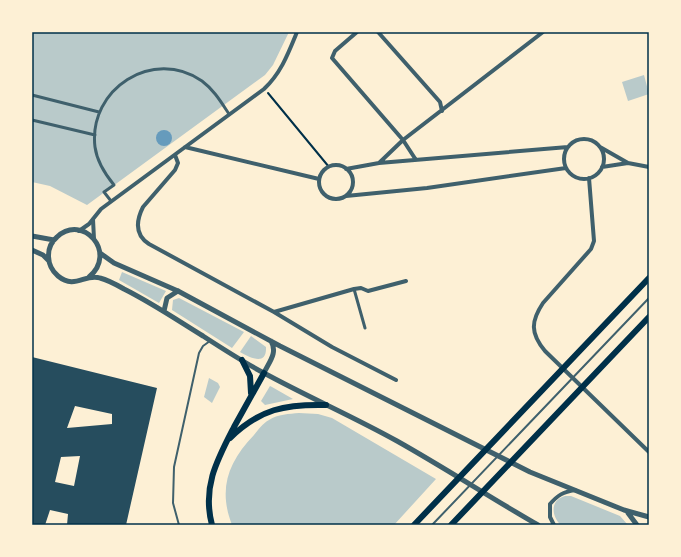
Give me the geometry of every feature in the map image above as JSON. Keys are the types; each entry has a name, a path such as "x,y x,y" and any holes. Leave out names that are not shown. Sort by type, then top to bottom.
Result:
{"main road":[{"path":"414,525 649,278"},
{"path":"451,525 649,317"},
{"path":"242,360 250,376 252,390 250,397"},
{"path":"212,525 208,510 211,478 214,467 264,373"},
{"path":"226,442 248,422 273,409 292,406 326,405"}],"street":[{"path":"79,231 111,201 264,89 275,79 284,65 297,32"},
{"path":"358,32 335,51 332,58 403,140 416,160"},
{"path":"378,32 440,102 442,111"},
{"path":"379,164 403,140 542,32"},
{"path":"111,201 104,192 114,185 99,161 94,135 100,112 108,96 125,80 146,71 164,68 189,74 202,81 213,90 229,114"},
{"path":"32,95 100,112"},
{"path":"32,120 94,135"},
{"path":"346,169 416,160 568,147 579,140 586,139 591,140 628,163 649,167"},
{"path":"185,147 319,179"},
{"path":"568,147 564,157 566,168 576,177 589,178 594,176 602,167 603,157 600,147"},
{"path":"175,155 178,163 175,170 140,212 138,226 140,238 274,312 332,348 396,380"},
{"path":"602,167 628,163"},
{"path":"346,196 350,192 353,182 350,173 346,169 338,166 329,167 324,170 319,179 319,185 324,195 335,200 346,196 427,188 566,168"},
{"path":"589,178 594,241 593,245 587,256 543,303 537,312 533,324 535,334 539,344 545,351 649,452"},
{"path":"93,219 94,239 100,253 114,263 178,291 271,341 530,472 624,510 649,517"},
{"path":"94,239 79,231 67,231 54,240 49,250 49,261 53,271 66,280 75,282 98,277 164,311 264,373 398,442 538,525"},
{"path":"32,236 54,240"},
{"path":"32,250 43,255 49,261"},
{"path":"89,278 96,269 100,253"},
{"path":"274,312 361,288 368,291 406,281"},
{"path":"354,290 365,328"},
{"path":"164,311 167,298 178,291"},
{"path":"264,373 274,353 271,341"},
{"path":"554,525 550,517 550,504 565,491 575,490"},
{"path":"624,510 631,515 637,525"}],"lane":[{"path":"432,525 649,298"},
{"path":"179,525 173,503 174,467 200,350 211,341"}],"path":[{"path":"264,89 329,167"}],"shaded area":[{"path":"32,32 289,32 273,65 265,75 87,205 50,186 32,182"},
{"path":"644,75 649,94 628,101 622,82"},
{"path":"122,272 166,291 159,303 119,280"},
{"path":"179,298 244,332 232,348 172,310 173,300"},
{"path":"251,336 266,347 266,353 261,359 252,358 240,352"},
{"path":"209,378 218,383 220,387 212,403 204,397"},
{"path":"270,386 293,399 265,405 261,401"},
{"path":"299,413 318,414 332,418 436,479 394,525 232,525 226,500 226,488 232,466 238,455 267,421 280,415"},
{"path":"565,496 571,496 620,516 628,525 561,525 555,517 554,509 557,501"}],"water":[{"path":"161,130 167,130 172,135 170,144 167,146 161,146 156,141 156,135"}],"building":[{"path":"32,357 157,388 126,525 67,525 68,514 50,510 45,525 32,525","holes":["75,406 112,414 112,424 67,428","80,456 74,486 55,482 61,457"]}]}
